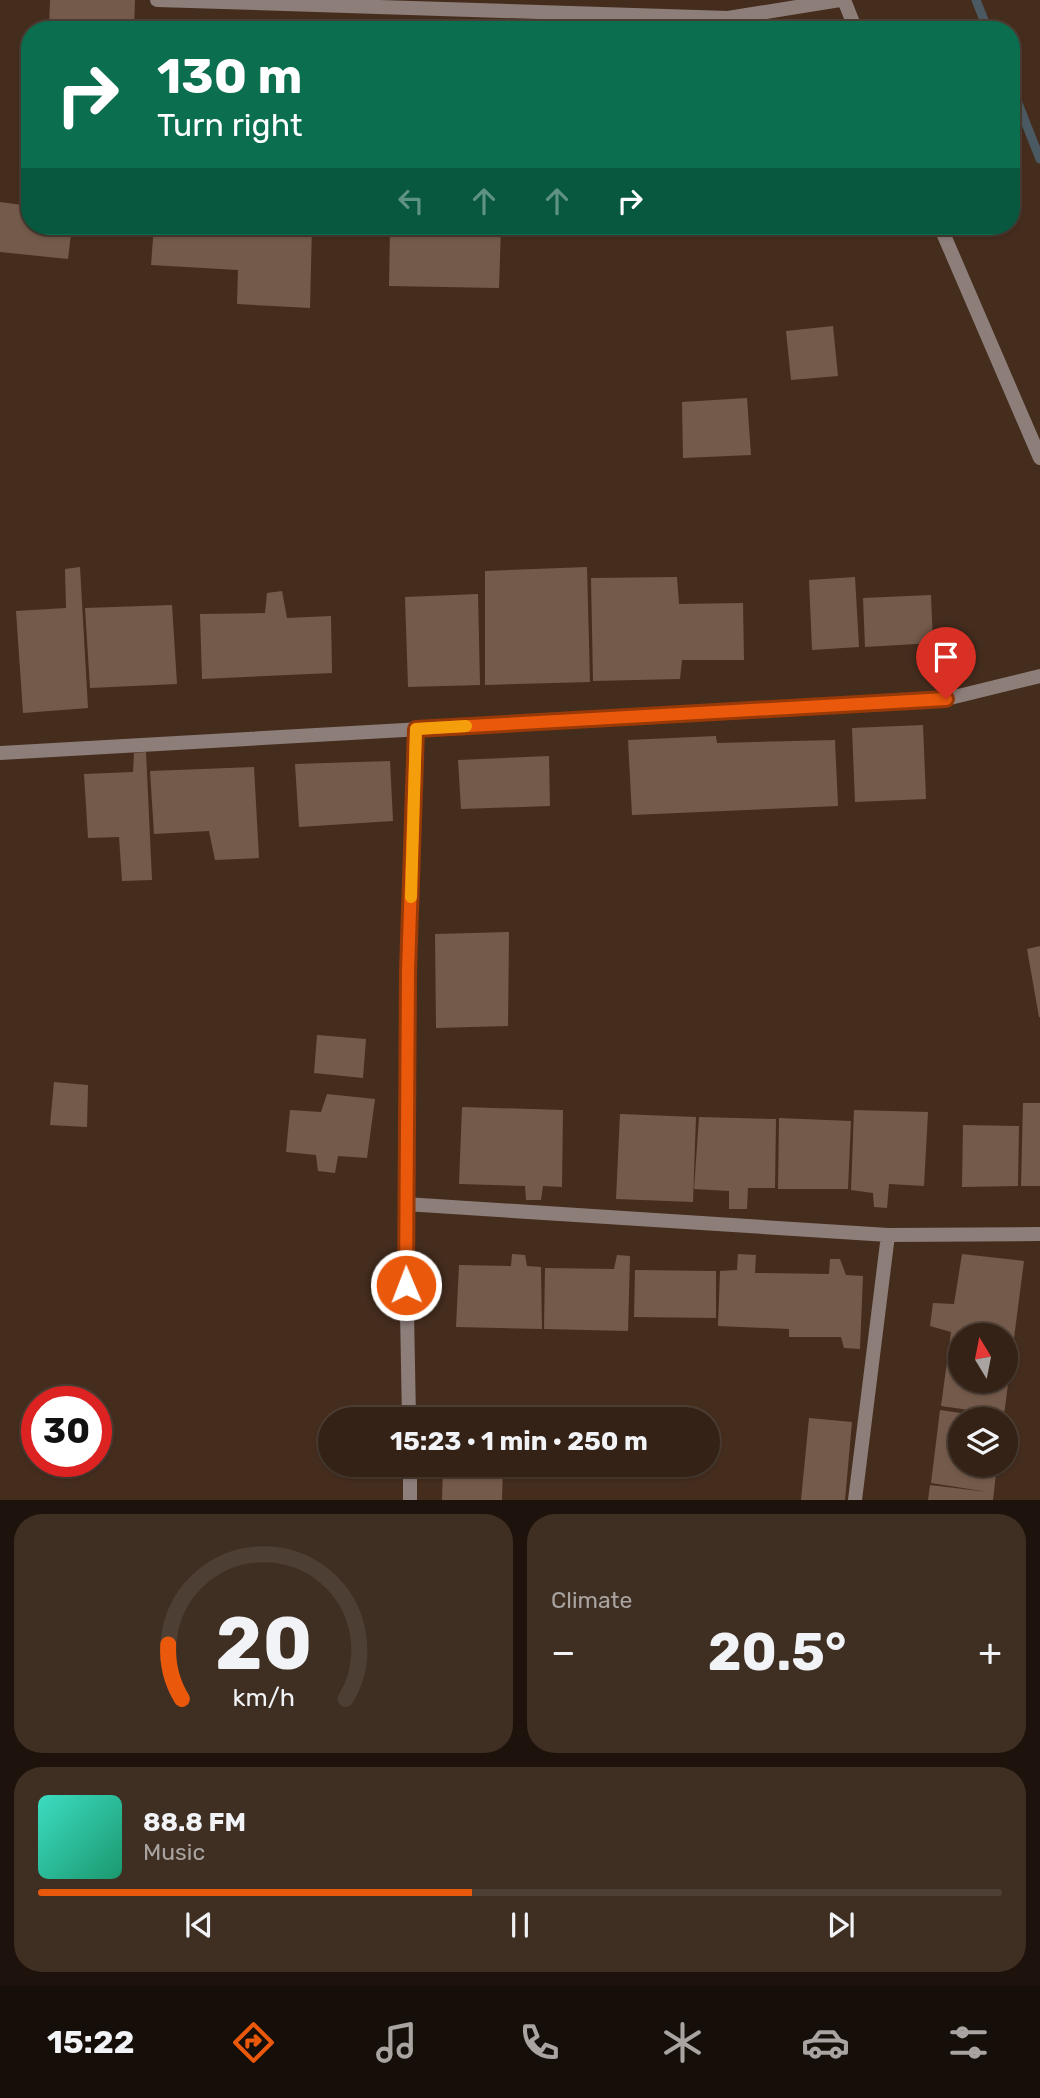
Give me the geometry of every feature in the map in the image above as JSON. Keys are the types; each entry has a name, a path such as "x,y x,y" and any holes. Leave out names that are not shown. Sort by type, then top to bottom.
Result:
{"street":[{"path":"157,0 728,18 842,0 852,21"},
{"path":"944,235 1040,458"},
{"path":"0,753 946,699 1040,676"},
{"path":"409,1407 405,1204 408,971 416,729"},
{"path":"405,1204 888,1235 1040,1234"},
{"path":"855,1500 888,1235"},
{"path":"410,1477 410,1500"}],"building":[{"path":"50,0 135,0 134,21 49,21"},
{"path":"0,202 21,205 21,235 71,235 68,259 0,252"},
{"path":"153,235 312,235 310,308 237,304 238,270 151,265"},
{"path":"390,235 501,235 499,288 389,286"},
{"path":"833,326 838,376 791,380 786,331"},
{"path":"747,398 751,455 683,458 682,402"},
{"path":"80,567 88,708 23,713 16,611 66,608 65,569"},
{"path":"587,567 590,682 485,685 485,571"},
{"path":"677,577 679,604 743,603 744,660 682,660 680,679 593,681 591,578"},
{"path":"855,577 859,647 812,650 809,580"},
{"path":"282,591 287,618 331,616 332,673 202,679 200,614 265,613 267,593"},
{"path":"478,594 480,685 408,687 405,597"},
{"path":"931,595 933,643 865,647 863,598"},
{"path":"172,605 177,684 90,688 85,608"},
{"path":"923,725 926,799 855,802 852,728"},
{"path":"716,736 717,743 835,740 838,806 632,815 628,740"},
{"path":"146,752 152,880 122,881 119,837 88,838 84,774 133,772 134,753"},
{"path":"549,756 550,806 461,809 458,760"},
{"path":"390,761 393,821 299,827 295,764"},
{"path":"254,767 259,858 215,860 209,831 154,834 150,771"},
{"path":"509,932 508,1026 436,1028 435,934"},
{"path":"1040,946 1040,1017 1039,1017 1027,949"},
{"path":"317,1035 366,1039 363,1078 314,1073"},
{"path":"54,1082 88,1085 87,1127 50,1125"},
{"path":"327,1094 375,1099 367,1158 338,1156 335,1173 318,1171 316,1155 286,1152 290,1110 321,1112"},
{"path":"1023,1103 1040,1103 1040,1186 1021,1186"},
{"path":"462,1107 563,1110 562,1187 543,1186 541,1200 526,1200 525,1186 459,1184"},
{"path":"854,1110 928,1112 924,1186 889,1184 887,1208 874,1207 873,1193 851,1190"},
{"path":"620,1114 696,1117 693,1202 616,1199"},
{"path":"699,1117 776,1119 775,1188 748,1188 747,1209 729,1209 729,1191 694,1189"},
{"path":"779,1118 851,1121 848,1189 778,1189"},
{"path":"963,1125 1019,1126 1018,1186 962,1187"},
{"path":"512,1254 525,1255 527,1266 541,1267 542,1329 456,1327 459,1265 511,1266"},
{"path":"738,1254 756,1255 755,1273 829,1274 830,1259 840,1259 846,1275 863,1276 860,1349 844,1348 841,1337 789,1337 789,1329 718,1326 720,1271 737,1270"},
{"path":"962,1254 1024,1261 1016,1323 948,1323 948,1331 930,1326 933,1303 954,1304"},
{"path":"617,1255 630,1256 628,1331 544,1329 545,1268 614,1269"},
{"path":"635,1270 716,1271 716,1318 634,1317"},
{"path":"948,1354 948,1393 1007,1393 1005,1407 941,1406"},
{"path":"940,1410 948,1411 948,1477 996,1477 993,1500 928,1500 930,1485 988,1492 931,1483"},
{"path":"809,1418 852,1422 845,1500 801,1500"},
{"path":"443,1477 503,1477 502,1500 442,1500"}],"waterway":[{"path":"976,0 984,21"},
{"path":"1020,108 1040,159"}],"slow traffic":[{"path":"411,897 416,729 466,726"}],"route":[{"path":"406,1285 408,971 416,729 946,699"}]}
